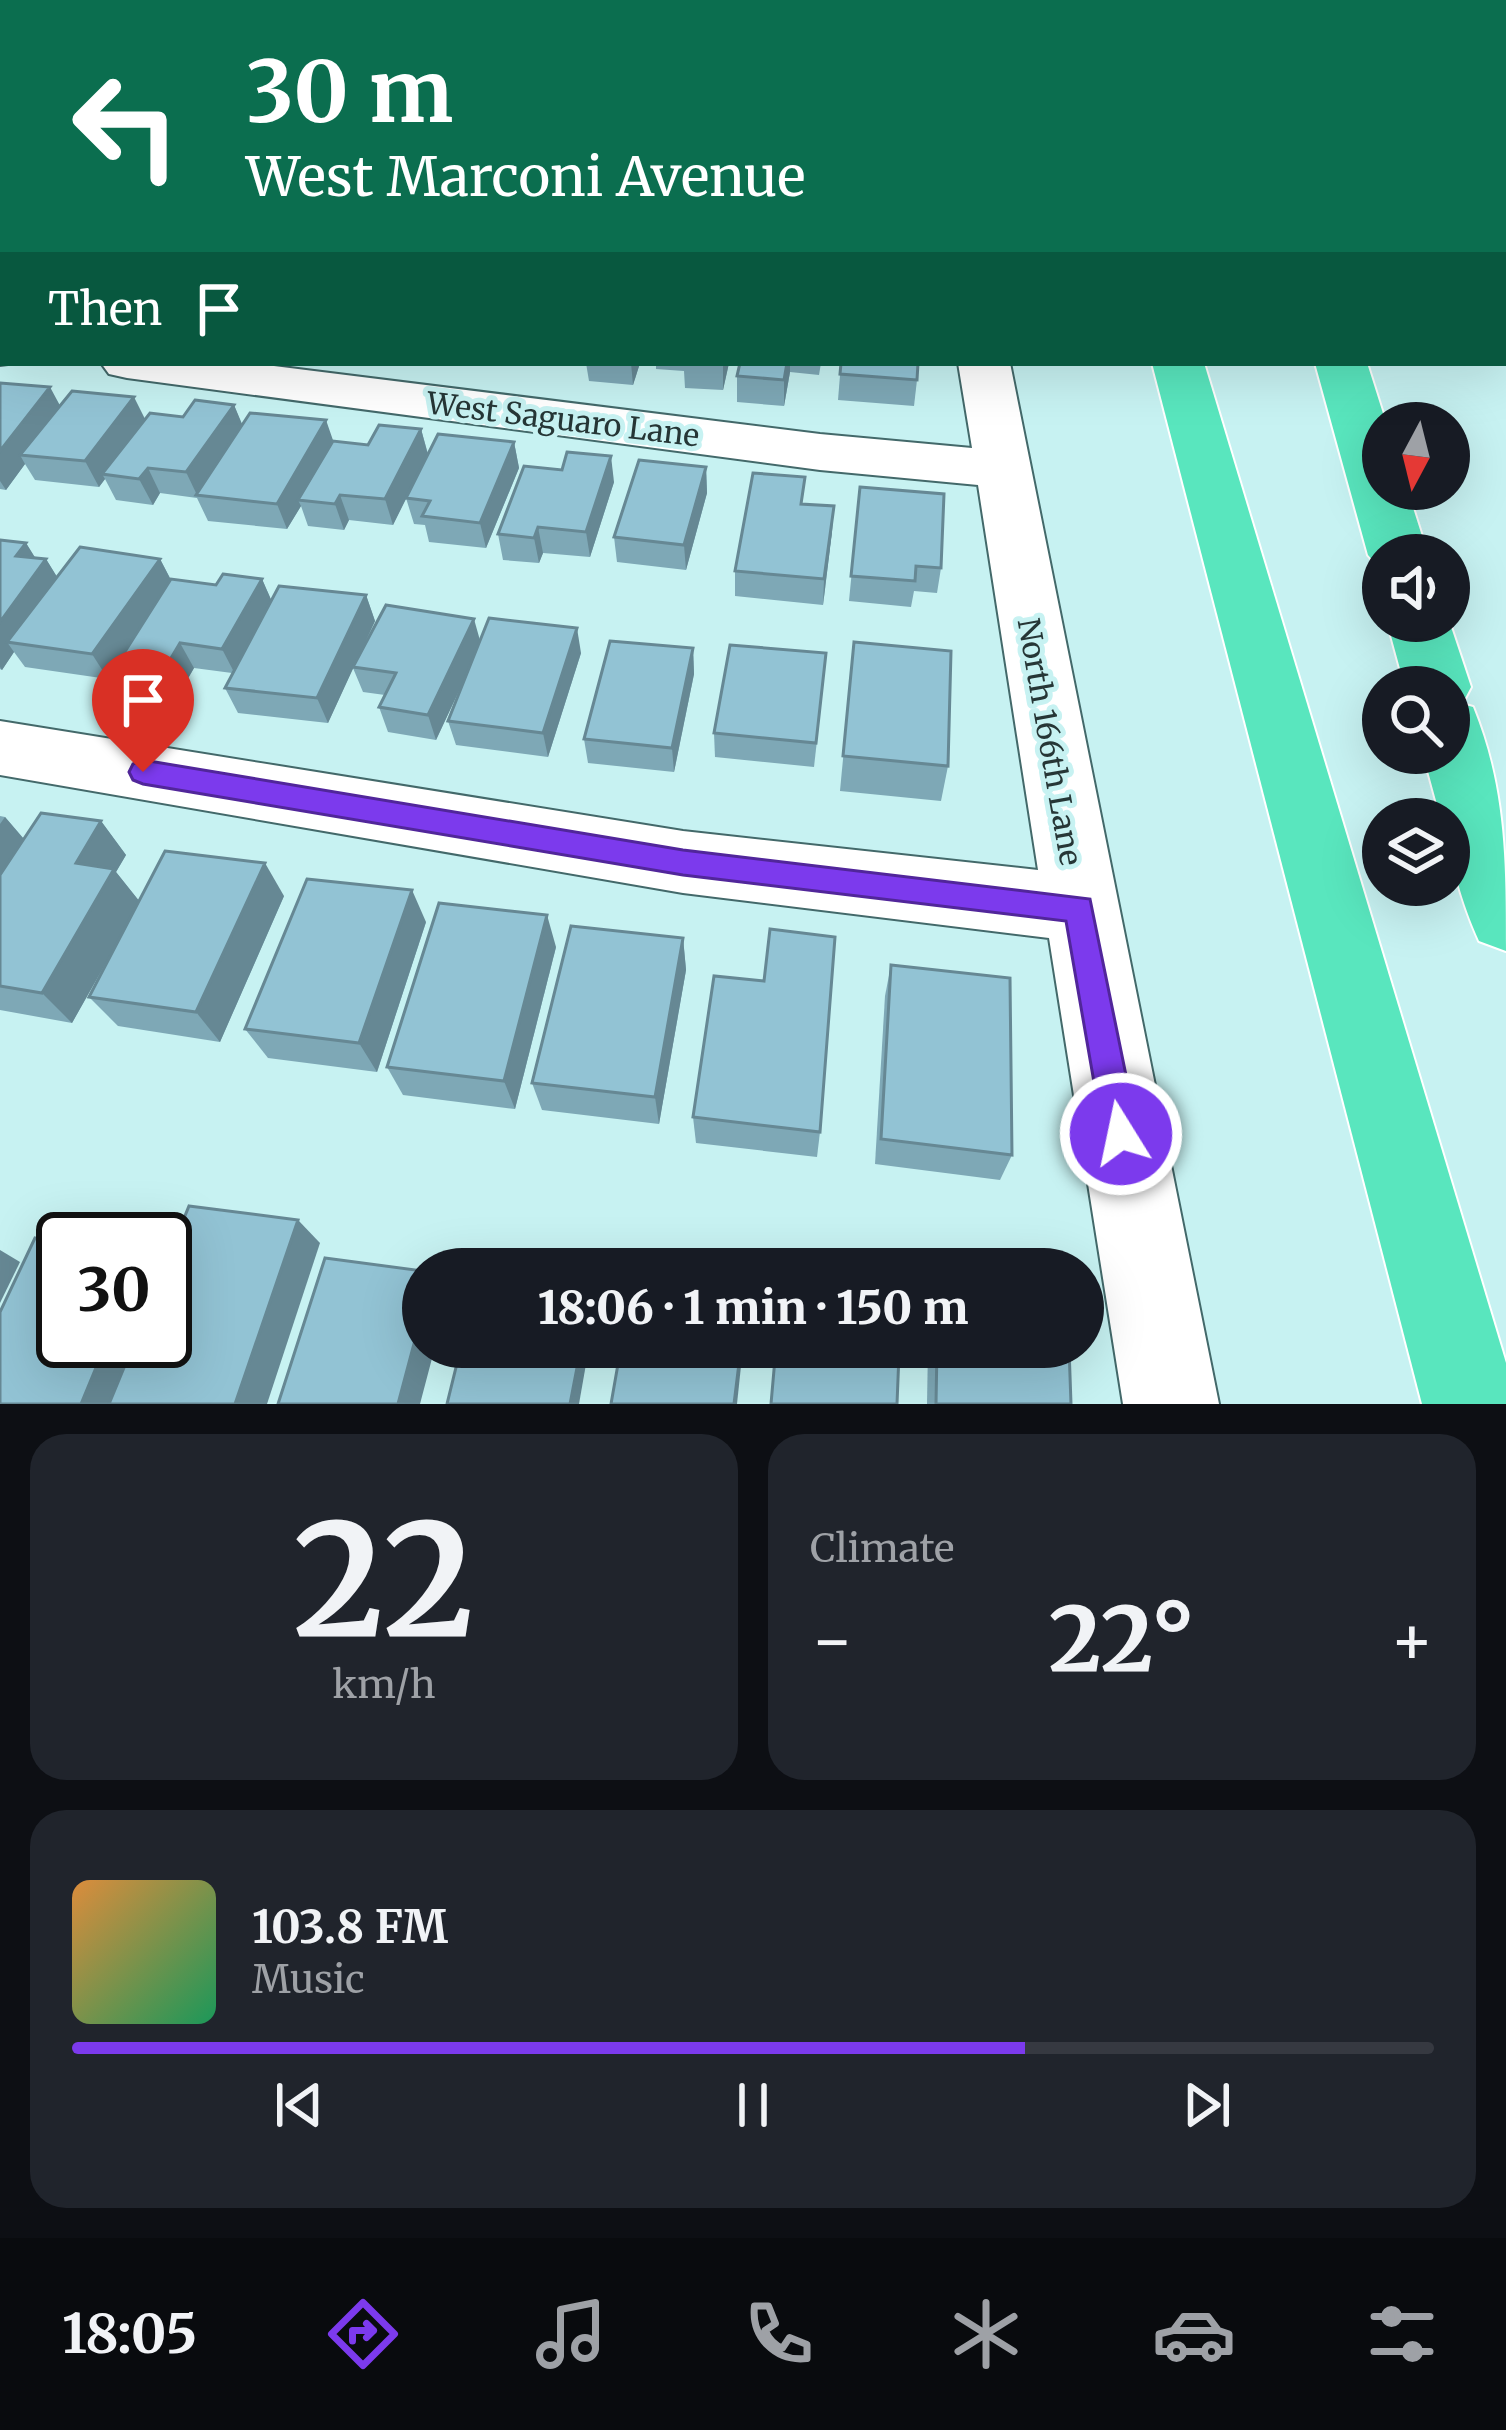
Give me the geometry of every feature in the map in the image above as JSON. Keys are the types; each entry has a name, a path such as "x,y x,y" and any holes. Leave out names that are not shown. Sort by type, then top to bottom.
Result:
{"highway":[{"path":"1179,366 1470,1404"},
{"path":"1342,366 1392,534"},
{"path":"1464,774 1506,917"}],"street":[{"name":"West Saguaro Lane","path":"150,366 797,449 1000,469"},
{"name":"North 166th Lane","path":"984,366 1171,1404"},
{"path":"0,748 683,862 1079,908"}],"building":[{"path":"739,366 786,366 784,380 737,376"},
{"path":"841,366 918,366 917,380 840,374"},
{"path":"0,383 50,387 0,451"},
{"path":"72,391 134,397 85,461 20,455"},
{"path":"195,400 234,405 186,472 148,468 139,479 102,474 150,413 183,417"},
{"path":"250,413 326,420 277,504 196,495"},
{"path":"379,425 421,429 385,499 340,495 335,504 298,500 333,441 368,445"},
{"path":"438,434 514,442 480,523 422,516 430,501 406,498"},
{"path":"567,452 611,456 586,532 538,527 534,538 498,534 524,466 562,470"},
{"path":"639,460 706,467 684,545 614,537"},
{"path":"753,473 805,477 801,504 834,506 824,579 735,571"},
{"path":"860,487 944,494 941,568 916,566 915,581 851,576"},
{"path":"0,540 26,543 16,556 46,559 0,622"},
{"path":"80,547 160,559 92,654 7,642"},
{"path":"223,574 262,579 222,649 180,643 161,675 114,669 171,579 216,585"},
{"path":"279,586 366,595 317,698 225,688"},
{"path":"386,605 474,619 428,715 379,707 396,673 353,667"},
{"path":"489,618 577,628 543,733 448,721"},
{"path":"610,641 693,648 672,748 584,739"},
{"path":"854,642 951,651 948,766 843,756"},
{"path":"730,645 826,653 816,743 714,733"},
{"path":"41,813 101,821 76,863 114,869 42,993 0,986 0,875"},
{"path":"165,851 265,863 196,1012 89,997"},
{"path":"307,879 412,890 359,1043 245,1029"},
{"path":"439,903 547,915 504,1081 387,1067"},
{"path":"571,926 683,938 655,1097 532,1083"},
{"path":"770,929 835,937 820,1132 693,1117 714,976 764,981"},
{"path":"891,965 1010,978 1012,1155 881,1139"},
{"path":"189,1206 298,1220 235,1404 109,1404 124,1368 192,1368 192,1212 187,1212"},
{"path":"36,1238 36,1368 96,1368 81,1404 0,1404 0,1312"},
{"path":"325,1258 402,1268 402,1368 408,1368 398,1404 278,1404"},
{"path":"456,1368 577,1368 570,1404 447,1404"},
{"path":"617,1368 738,1368 734,1404 611,1404"},
{"path":"774,1368 898,1368 897,1404 771,1404"},
{"path":"937,1368 1070,1368 1071,1404 936,1404"}],"route":[{"path":"143,772 683,862 1079,908 1121,1134"}]}
